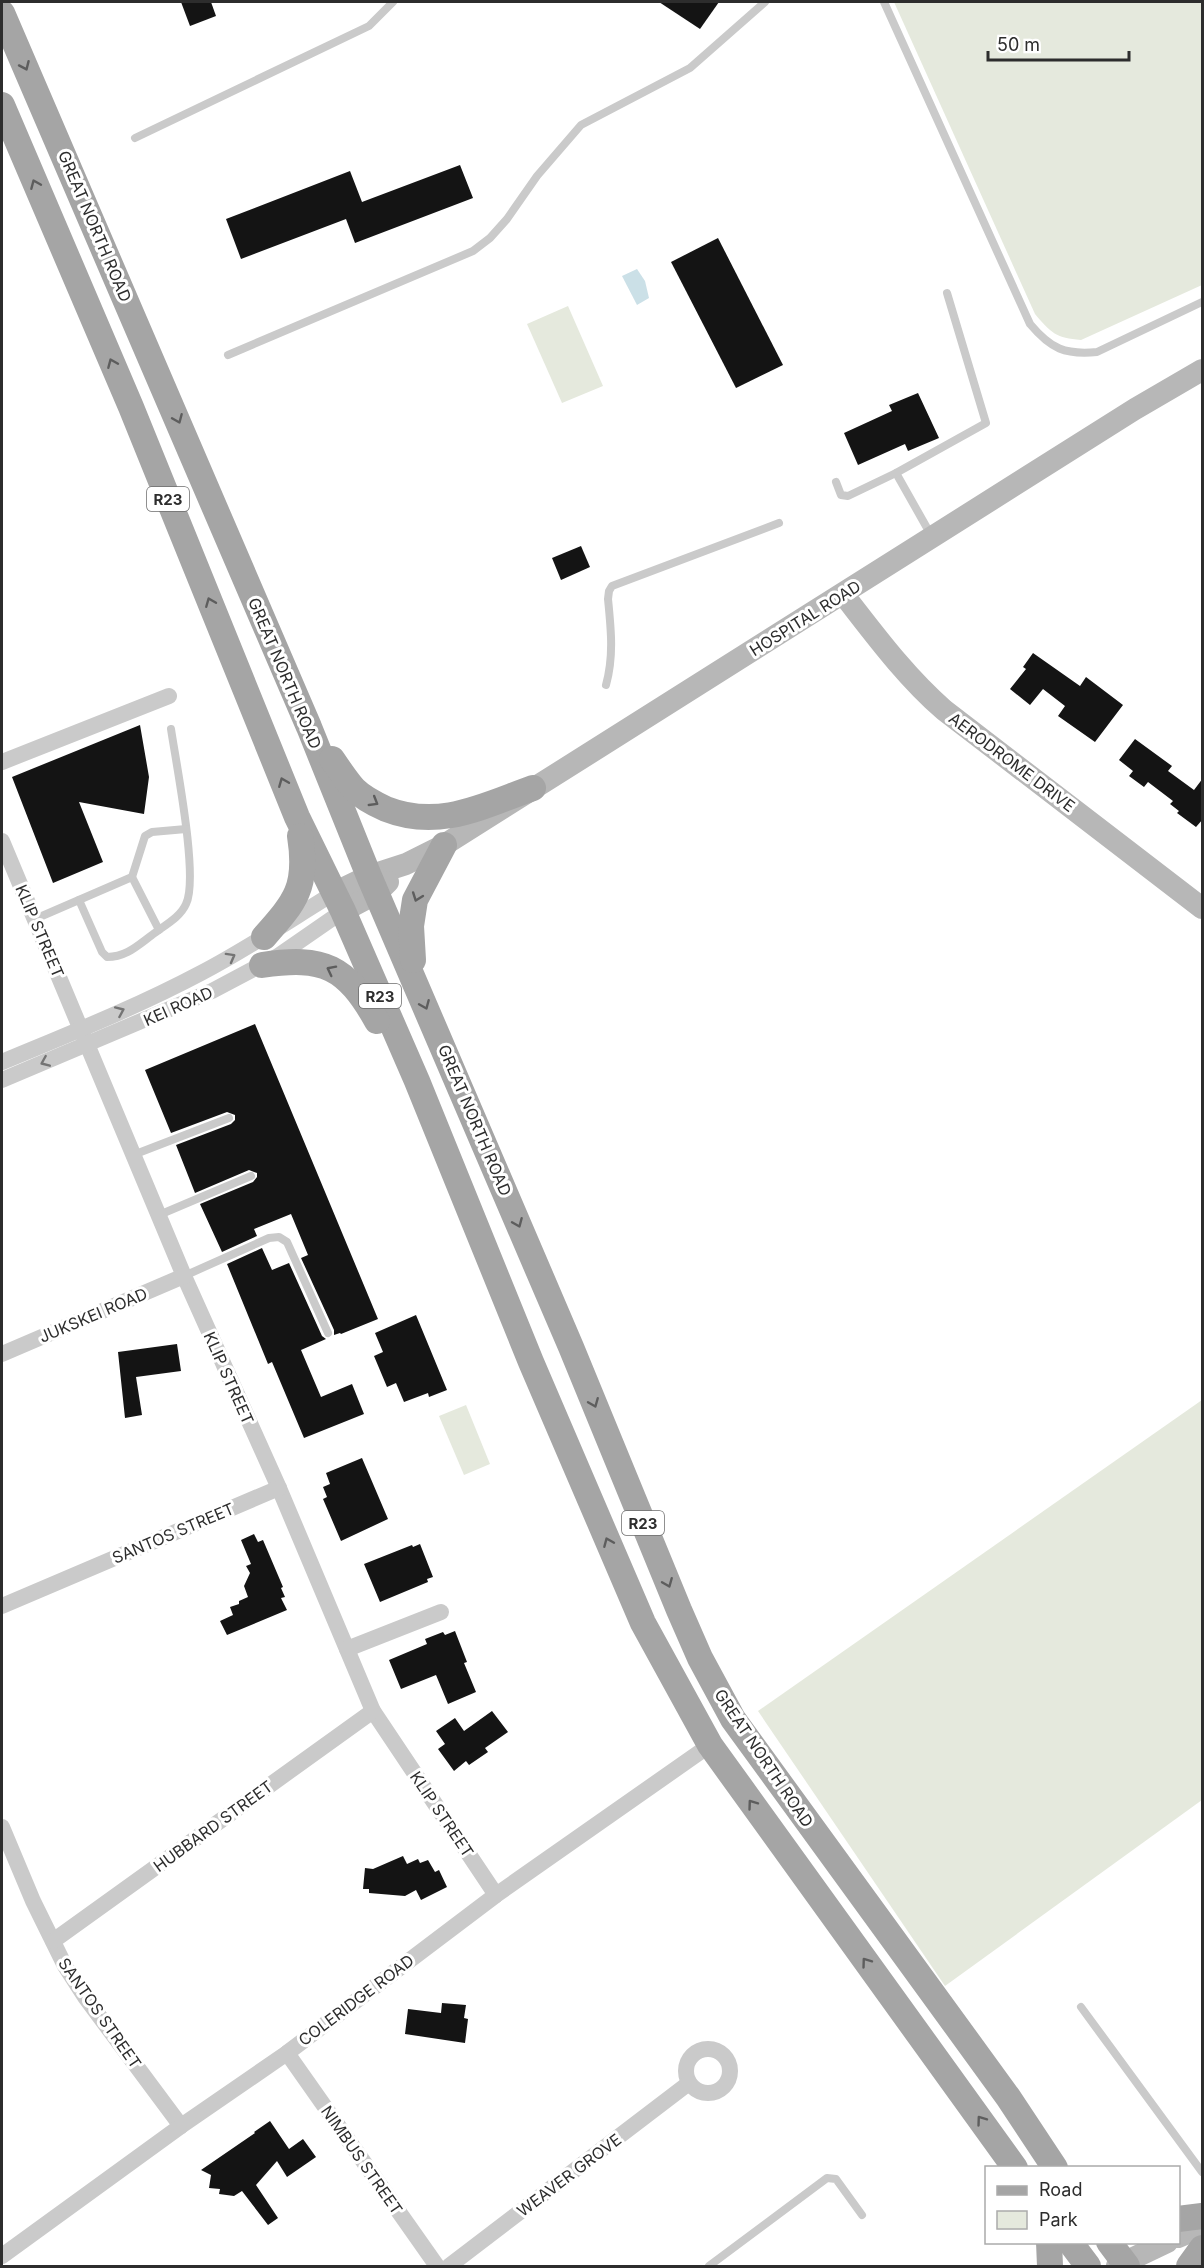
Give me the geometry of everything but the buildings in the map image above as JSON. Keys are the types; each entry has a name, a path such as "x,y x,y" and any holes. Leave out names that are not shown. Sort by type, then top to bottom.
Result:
{"main road":[{"name":"GREAT NORTH ROAD","path":"2,13 309,727 373,885 571,1347 700,1658 733,1719 1008,2097 1055,2166"},
{"name":"GREAT NORTH ROAD","path":"2,105 131,407 297,817 339,902 417,1081 531,1362 643,1623 710,1745 1014,2166"},
{"path":"131,407 167,393"},
{"path":"309,727 354,789 376,805 398,814 423,818 453,816 533,788"},
{"path":"264,937 290,908 303,875 297,817"},
{"path":"413,975 411,926 415,900 444,845"},
{"path":"262,965 305,962 324,965 348,979 417,1081"},
{"path":"1180,2219 1203,2216"},
{"path":"1049,2244 1050,2266"},
{"path":"1072,2244 1088,2266"},
{"path":"1189,2266 1203,2247"}],"street":[{"name":"HOSPITAL ROAD","path":"339,902 444,845 1135,410 1203,370"},
{"name":"AERODROME DRIVE","path":"843,594 899,667 936,703 1203,908"},
{"path":"2,762 169,696"},
{"name":"KLIP STREET","path":"2,841 184,1276 279,1488 373,1711 496,1895"},
{"name":"KEI ROAD","path":"2,1080 264,937 339,902"},
{"name":"KEI ROAD","path":"2,1062 202,996 262,965 339,902"},
{"name":"JUKSKEI ROAD","path":"2,1354 184,1276"},
{"name":"SANTOS STREET","path":"2,1606 279,1488"},
{"path":"347,1649 441,1612"},
{"name":"HUBBARD STREET","path":"53,1941 373,1711"},
{"name":"COLERIDGE ROAD","path":"2,2256 287,2053 496,1895 710,1745"},
{"name":"SANTOS STREET","path":"2,1827 33,1901 65,1966 85,1997 182,2126"},
{"name":"NIMBUS STREET","path":"287,2053 437,2266"},
{"name":"WEAVER GROVE","path":"448,2266 689,2083"},
{"path":"1180,2237 1203,2227"},
{"path":"1119,2259 1161,2244"}],"lane":[{"path":"135,138 369,26 393,2"},
{"path":"228,355 473,251 490,238 507,219 537,176 581,125 690,68 765,2"},
{"path":"884,2 1030,324 1043,340 1058,349 1078,354 1097,351 1203,302"},
{"path":"836,482 841,495 848,496 896,473 986,423 947,293"},
{"path":"896,473 933,538"},
{"path":"606,686 613,649 608,599 612,586 779,523"},
{"path":"79,900 102,952 107,957 124,955 178,915 187,904 190,880 186,829 171,729"},
{"path":"159,930 132,877 145,836 152,832 186,829"},
{"path":"35,919 132,877"},
{"path":"133,1155 229,1118"},
{"path":"159,1215 251,1176"},
{"path":"184,1276 269,1238 279,1238 287,1242 328,1333"},
{"path":"1081,2007 1203,2172"},
{"path":"709,2266 827,2178 836,2179 862,2215"}],"green space":[{"path":"894,2 1202,2 1202,285 1081,340 1066,338 1050,330 1035,314"},
{"path":"568,306 603,386 562,403 527,324"},
{"path":"1202,1400 1202,1800 945,1986 758,1711"},
{"path":"466,1405 490,1464 464,1475 439,1416"}],"water":[{"path":"637,269 645,281 649,298 637,305 622,276"}]}
